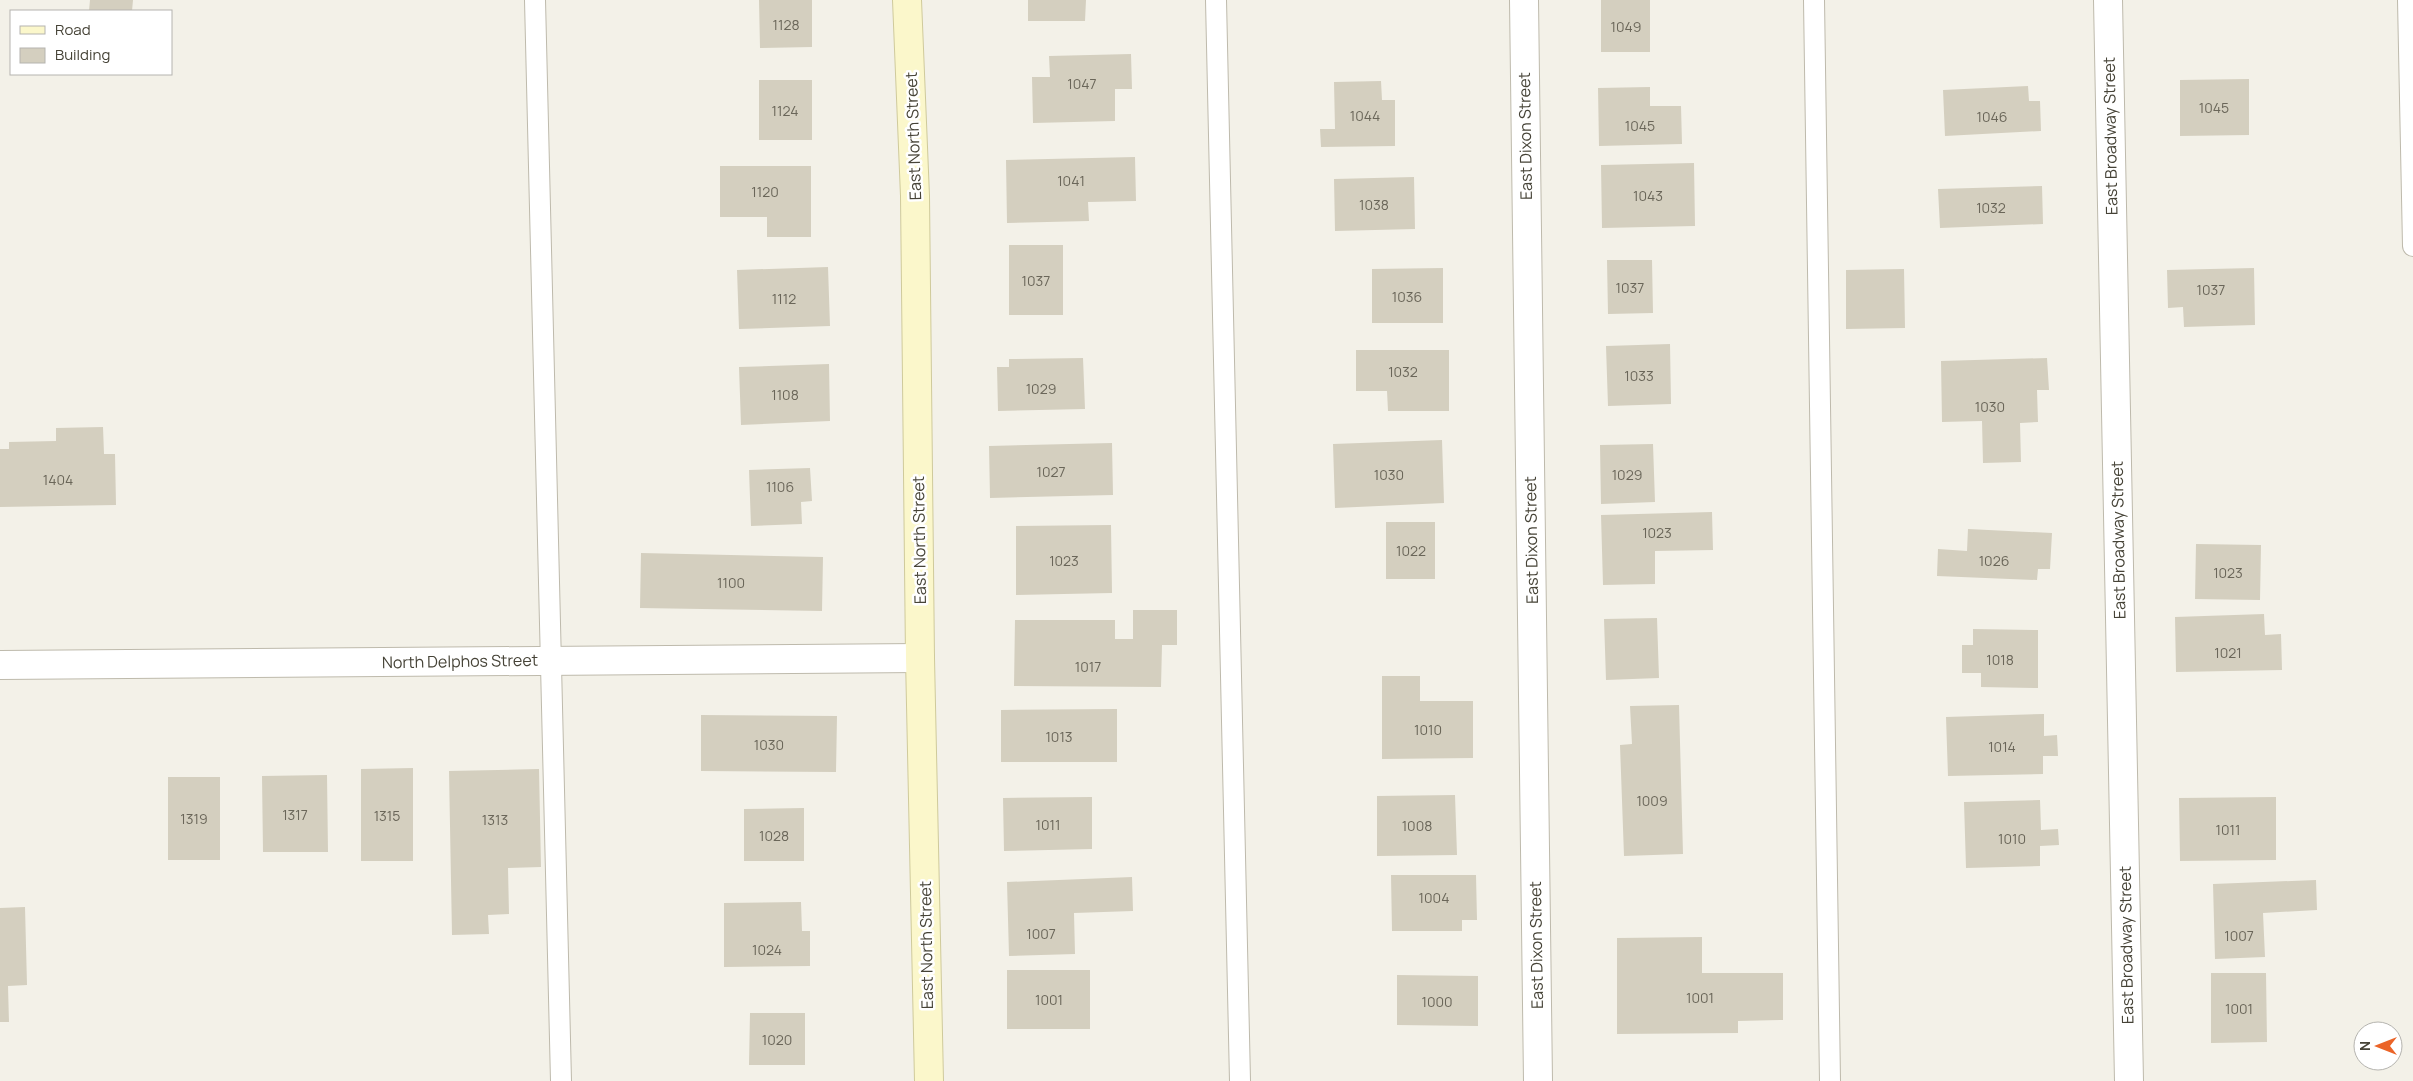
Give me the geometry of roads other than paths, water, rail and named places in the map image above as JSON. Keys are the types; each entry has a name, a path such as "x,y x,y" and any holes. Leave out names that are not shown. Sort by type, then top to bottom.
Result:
{"street":[{"name":"East North Street","path":"907,0 915,196 920,658 929,1081"},
{"name":"East Dixon Street","path":"1524,0 1538,1081"},
{"name":"East Broadway Street","path":"2108,0 2129,1081"},
{"name":"North Delphos Street","path":"0,665 920,658"}],"lane":[{"path":"535,0 561,1081"},
{"path":"1216,0 1240,1081"},
{"path":"1814,0 1830,1081"},
{"path":"2408,0 2413,246"}]}
